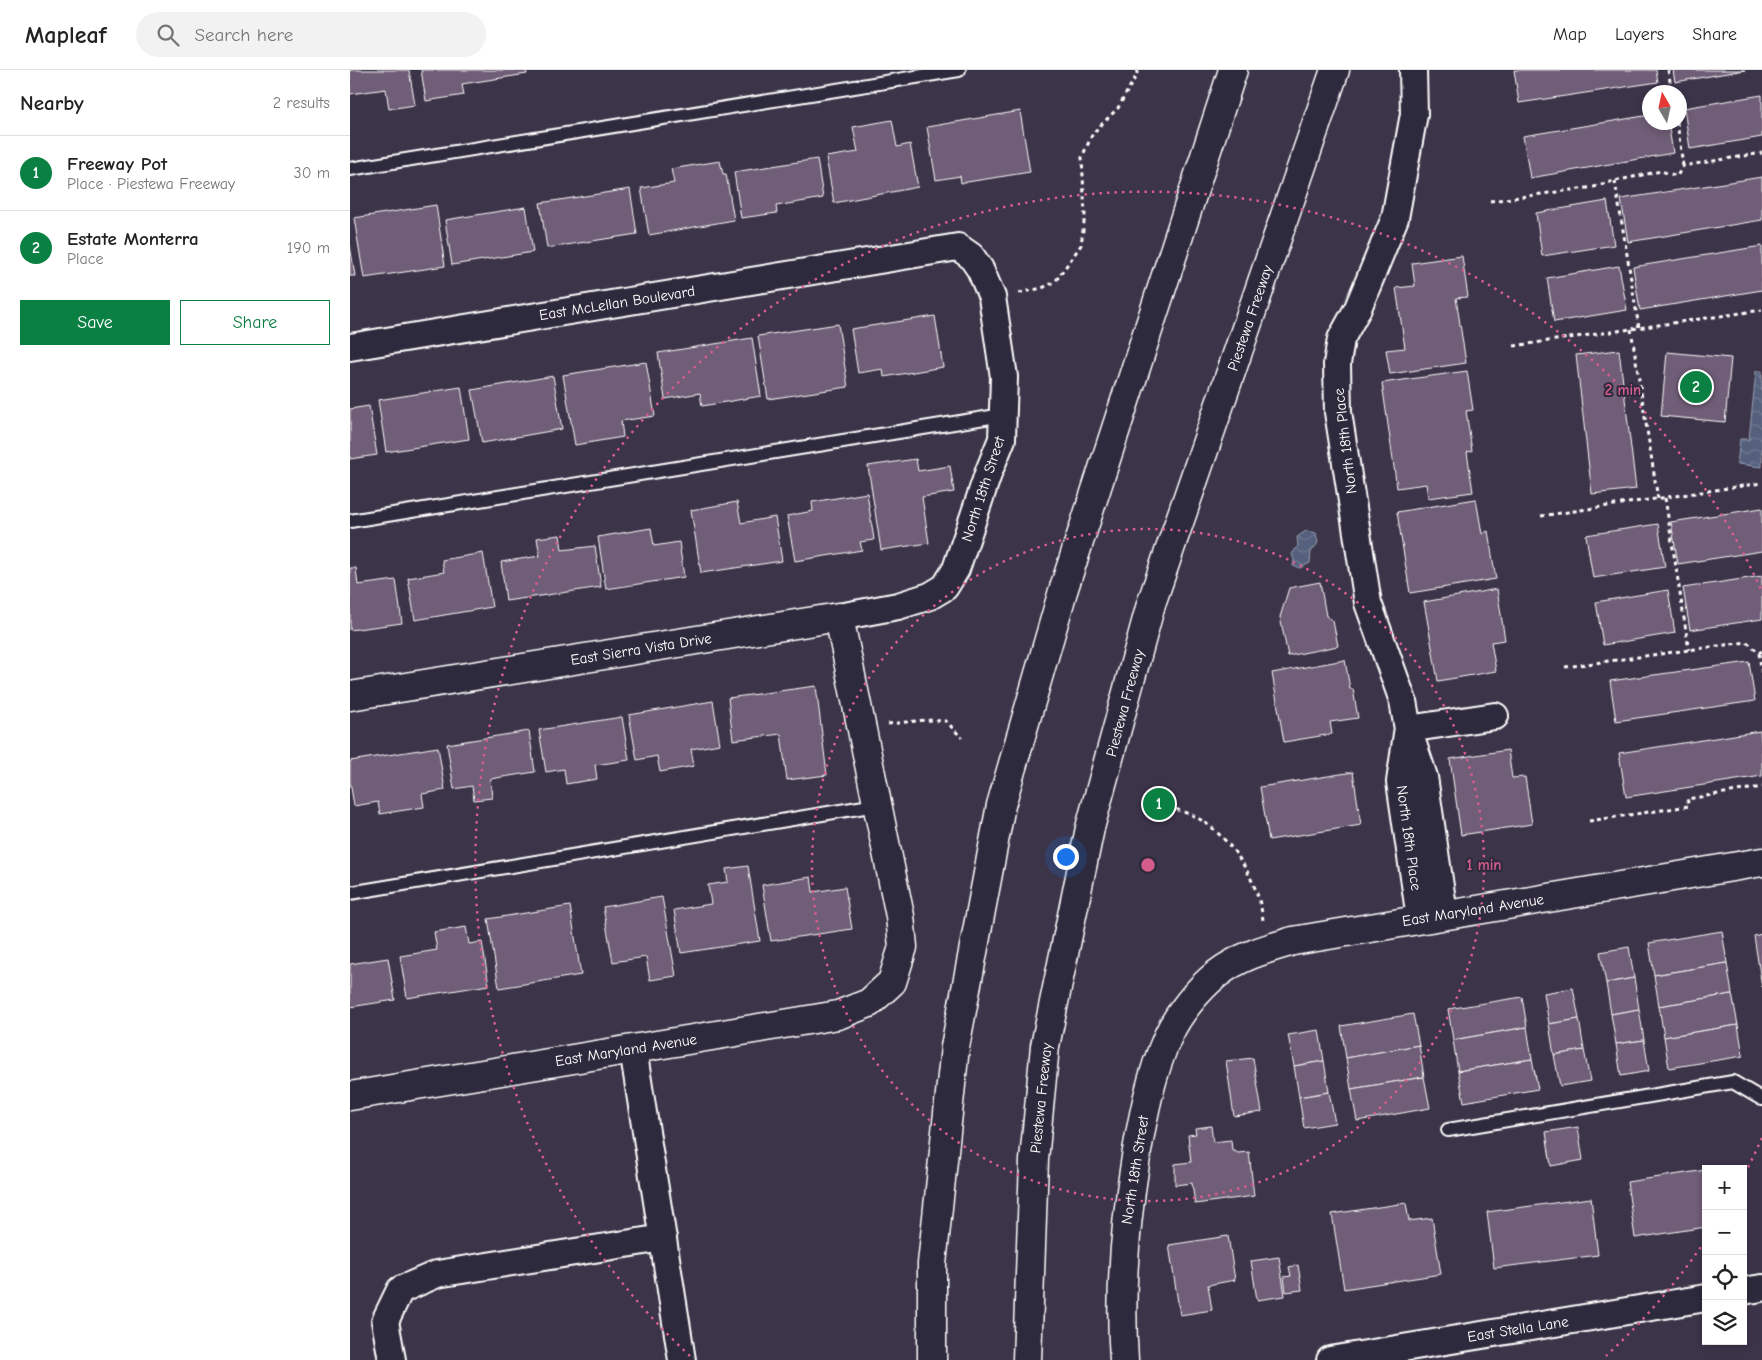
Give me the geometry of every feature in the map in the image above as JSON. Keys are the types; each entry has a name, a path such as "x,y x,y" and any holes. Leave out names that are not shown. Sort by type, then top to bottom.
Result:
{"main road":[{"path":"932,1360 932,1264 955,1047 1001,805 1062,591 1233,70"},
{"name":"Piestewa Freeway","path":"1027,1360 1034,1160 1045,1046 1090,828 1151,604 1335,70"},
{"path":"839,617 876,805"},
{"name":"East Sierra Vista Drive","path":"350,696 839,617"},
{"name":"East Maryland Avenue","path":"350,1096 838,1015 868,1003 892,982 903,947 900,916 876,805"},
{"name":"East Maryland Avenue","path":"1198,993 1216,975 1240,959 1293,941 1432,916 1762,862"},
{"name":"North 18th Street","path":"1124,1360 1121,1321 1122,1278 1127,1218 1143,1115 1168,1035 1181,1014 1198,993"}],"street":[{"name":"North 18th Place","path":"1413,70 1414,114 1395,218 1358,308 1341,339 1337,364 1338,412 1368,603 1403,700 1408,729 1412,779 1432,916"},
{"name":"North 18th Street","path":"883,258 958,247 971,256 980,269 992,298 1004,377 1002,439 989,471 956,569 945,587 930,596"},
{"name":"East McLellan Boulevard","path":"350,347 883,258"},
{"name":"East Sierra Vista Drive","path":"839,617 898,606 930,596"},
{"path":"1408,729 1495,716"},
{"path":"633,1049 682,1360"},
{"path":"392,1360 385,1322 400,1290 437,1274 663,1238"},
{"path":"1747,1290 1762,1288"},
{"name":"East Stella Lane","path":"1330,1360 1702,1299"}],"lane":[{"path":"350,169 959,70"},
{"path":"350,521 1003,415"},
{"path":"350,893 876,805"},
{"path":"1448,1130 1733,1082 1762,1099"}],"path":[{"path":"992,298 1042,288 1055,282 1081,245 1085,215 1082,157 1093,133 1118,108 1138,70"},
{"path":"1668,70 1671,85"},
{"path":"1490,201 1594,187 1661,171 1678,176 1683,166 1678,130"},
{"path":"1683,166 1762,153"},
{"path":"1615,181 1639,328"},
{"path":"1514,346 1762,310"},
{"path":"1632,329 1658,499"},
{"path":"1540,516 1762,483"},
{"path":"1665,498 1689,650"},
{"path":"1565,667 1747,642 1760,652 1762,675"},
{"path":"861,729 893,723 925,720 946,721 962,738"},
{"path":"1589,821 1689,806 1687,798 1762,787"},
{"path":"1169,806 1201,820 1226,839 1252,879 1262,912 1265,949"}],"water":[{"path":"1756,371 1762,371 1762,467 1737,464 1740,439 1749,439"},
{"path":"1306,531 1316,533 1318,543 1311,552 1310,563 1300,568 1293,566 1292,554 1298,546 1297,537"}],"building":[{"path":"350,70 409,70 415,105 389,109 386,89 350,94"},
{"path":"421,70 526,70 527,74 462,84 464,95 426,101"},
{"path":"1514,70 1656,70 1658,82 1519,103"},
{"path":"1673,70 1745,70 1675,82"},
{"path":"1762,95 1762,137 1690,149 1687,128 1687,108"},
{"path":"1020,111 1030,172 961,183 960,176 936,180 927,127"},
{"path":"1642,116 1642,130 1669,130 1673,153 1530,178 1523,136"},
{"path":"892,120 897,147 910,144 918,187 834,203 826,157 858,152 853,127"},
{"path":"817,159 823,198 776,206 777,213 741,218 734,172"},
{"path":"720,161 723,174 726,174 734,220 649,235 641,188 674,183 671,169"},
{"path":"1762,177 1762,220 1628,242 1621,199"},
{"path":"630,189 637,234 547,248 540,203"},
{"path":"1607,201 1614,245 1542,256 1536,213"},
{"path":"436,205 445,266 364,278 354,218"},
{"path":"526,207 533,252 452,265 445,220"},
{"path":"350,245 355,276 350,276"},
{"path":"1762,246 1762,290 1640,310 1633,267"},
{"path":"1462,256 1468,297 1456,298 1466,363 1390,374 1386,350 1405,348 1396,288 1415,286 1412,263"},
{"path":"1619,266 1627,310 1554,322 1547,278"},
{"path":"935,316 943,367 884,377 883,369 858,373 851,329"},
{"path":"838,324 848,387 768,399 758,336"},
{"path":"752,338 761,396 702,406 700,393 665,399 658,353"},
{"path":"1619,350 1636,489 1592,494 1576,355"},
{"path":"1667,352 1731,358 1725,422 1661,416"},
{"path":"646,362 655,416 621,421 623,437 575,445 563,375"},
{"path":"1467,371 1473,410 1466,411 1472,451 1467,452 1473,492 1428,498 1426,484 1397,488 1382,383"},
{"path":"553,376 562,429 482,443 472,390"},
{"path":"461,387 469,439 386,452 378,400"},
{"path":"369,406 377,455 350,459 350,409"},
{"path":"916,459 918,471 950,466 954,492 922,497 929,543 881,550 868,466"},
{"path":"867,493 874,540 860,542 862,550 795,561 787,516 813,511 812,502"},
{"path":"1476,499 1482,534 1488,531 1496,579 1410,593 1397,512"},
{"path":"737,502 741,523 775,517 782,561 701,573 691,510"},
{"path":"1762,508 1762,551 1678,564 1671,522"},
{"path":"1658,524 1665,567 1593,578 1586,535"},
{"path":"651,528 654,546 679,542 684,577 606,589 598,537"},
{"path":"560,535 562,550 595,546 601,587 506,601 501,562 540,556 537,538"},
{"path":"483,553 492,607 415,620 408,578 444,572 442,560"},
{"path":"350,568 356,568 358,585 396,580 402,623 350,630"},
{"path":"1762,576 1762,619 1690,630 1683,588"},
{"path":"1320,582 1326,616 1333,621 1338,646 1288,656 1280,617 1289,588"},
{"path":"1497,589 1505,640 1491,642 1496,671 1438,681 1424,602"},
{"path":"1668,590 1675,633 1603,645 1596,602"},
{"path":"1345,660 1358,718 1330,722 1332,734 1284,742 1272,673"},
{"path":"1749,662 1755,701 1616,721 1610,681"},
{"path":"816,686 827,775 787,780 781,734 733,740 728,698"},
{"path":"713,701 720,744 691,749 694,766 660,772 657,756 637,760 629,715"},
{"path":"622,717 629,760 595,765 597,779 566,784 564,769 546,772 539,730"},
{"path":"529,731 535,772 490,779 492,798 474,800 472,786 454,789 447,744"},
{"path":"1760,731 1762,776 1626,797 1619,753"},
{"path":"438,747 445,790 422,794 424,807 380,814 378,802 354,806 350,781 350,761"},
{"path":"1508,750 1512,778 1525,777 1532,824 1461,835 1450,759"},
{"path":"1353,772 1361,825 1269,840 1260,787"},
{"path":"748,866 760,941 681,953 674,910 711,904 708,885 728,882 726,869"},
{"path":"811,877 813,892 845,887 852,929 771,941 762,885"},
{"path":"662,897 676,976 650,980 646,957 613,962 603,907"},
{"path":"570,906 581,975 499,988 488,919"},
{"path":"466,927 469,944 482,942 489,985 407,998 400,956 437,950 434,932"},
{"path":"1722,931 1727,963 1654,975 1649,943"},
{"path":"1762,934 1762,987 1754,936"},
{"path":"1629,947 1634,978 1606,983 1600,952"},
{"path":"388,958 395,1000 350,1007 350,964"},
{"path":"1727,963 1732,994 1659,1006 1654,975"},
{"path":"1634,978 1639,1009 1611,1014 1606,983"},
{"path":"1573,988 1579,1019 1549,1024 1544,993"},
{"path":"1732,994 1738,1025 1664,1037 1659,1006"},
{"path":"1522,997 1527,1027 1453,1040 1448,1009"},
{"path":"1639,1009 1644,1040 1616,1044 1611,1014"},
{"path":"1413,1014 1419,1045 1346,1058 1341,1026"},
{"path":"1579,1019 1584,1050 1554,1055 1549,1024"},
{"path":"1738,1025 1743,1056 1669,1068 1664,1037"},
{"path":"1527,1027 1532,1059 1458,1071 1453,1040"},
{"path":"1319,1030 1324,1061 1294,1066 1288,1035"},
{"path":"1644,1040 1649,1071 1621,1076 1616,1044"},
{"path":"1419,1045 1424,1077 1351,1089 1346,1058"},
{"path":"1584,1050 1590,1081 1560,1086 1554,1055"},
{"path":"1253,1058 1262,1112 1234,1116 1226,1061"},
{"path":"1532,1059 1538,1089 1464,1102 1458,1071"},
{"path":"1324,1061 1329,1092 1299,1097 1294,1066"},
{"path":"1424,1077 1430,1108 1357,1121 1351,1089"},
{"path":"1329,1092 1335,1123 1304,1128 1299,1097"},
{"path":"1211,1126 1213,1142 1231,1140 1232,1150 1238,1153 1249,1152 1254,1196 1195,1204 1192,1183 1175,1185 1175,1164 1191,1162 1188,1135 1196,1134 1195,1128"},
{"path":"1578,1127 1583,1160 1551,1166 1546,1132"},
{"path":"1702,1171 1702,1228 1635,1238 1627,1182"},
{"path":"1591,1198 1598,1255 1494,1268 1487,1212"},
{"path":"1406,1203 1409,1221 1432,1218 1441,1274 1344,1289 1332,1214"},
{"path":"1228,1236 1235,1280 1208,1285 1212,1310 1180,1315 1169,1245"},
{"path":"1279,1257 1285,1296 1257,1300 1251,1261"},
{"path":"1298,1265 1302,1290 1286,1292 1284,1277 1291,1276 1289,1267"}],"place":[{"name":"Estate Monterra","path":"1696,387"},
{"name":"Freeway Pot","path":"1159,804"}]}
